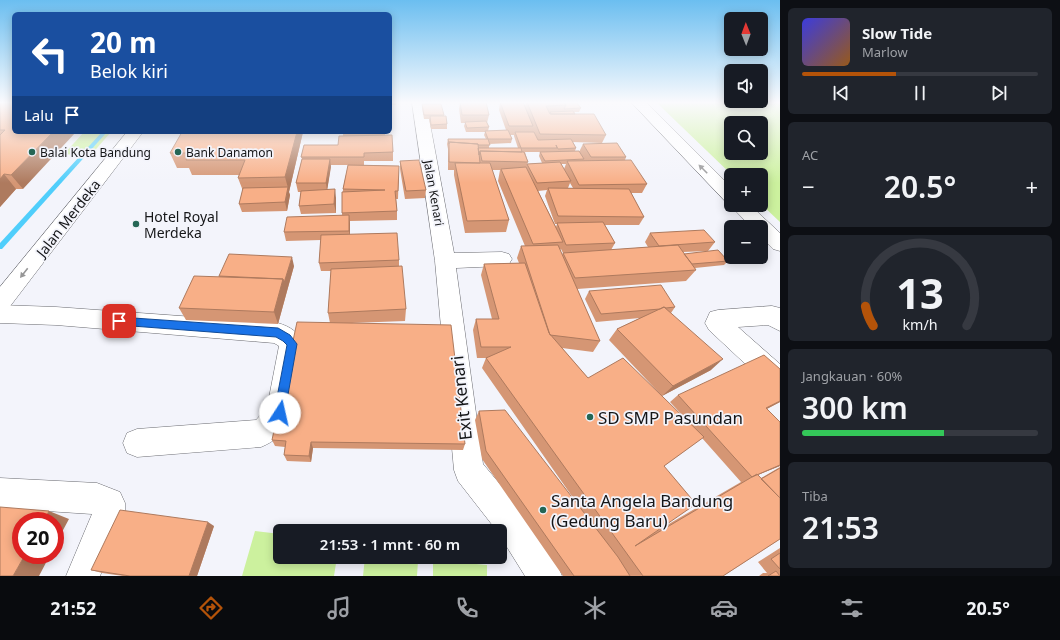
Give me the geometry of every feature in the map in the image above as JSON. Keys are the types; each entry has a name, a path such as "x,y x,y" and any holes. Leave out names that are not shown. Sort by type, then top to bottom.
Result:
{"street":[{"name":"Jalan Kenari","path":"424,129 446,260 453,326"},
{"path":"664,129 724,190"},
{"name":"Jalan Merdeka","path":"0,303 133,134"},
{"path":"746,212 780,244"},
{"path":"446,260 502,259"},
{"path":"0,314 56,316 278,333 287,338 292,344 280,413 273,423 261,433 137,443"},
{"path":"780,321 772,315 718,319 717,323 780,380"},
{"name":"Exit Kenari","path":"453,326 469,470 503,512 544,576"},
{"path":"0,493 97,499 109,503 109,513 83,576"}],"green space":[{"path":"684,129 724,129 724,160 768,160 768,129 780,129 780,222 768,211 768,168 725,168"},
{"path":"82,134 109,134 90,156 64,154"},
{"path":"255,531 273,533 273,564 336,564 334,576 242,576"},
{"path":"364,564 418,564 417,576 363,576"},
{"path":"433,564 487,565 487,576 433,576"}],"building":[{"path":"12,129 12,134 51,134 11,175 4,174 0,179 0,135 5,130 0,130"},
{"path":"538,129 603,129 606,135 540,134"},
{"path":"508,130 512,139 488,139 485,131"},
{"path":"515,132 534,132 538,140 571,139 576,148 558,149 556,145 557,148 521,148"},
{"path":"181,134 296,134 285,177 238,178 245,160 186,160 189,153 170,153"},
{"path":"392,135 393,152 364,153 364,157 301,157 304,145 338,145 339,136"},
{"path":"448,139 488,139 490,145 449,142 449,144"},
{"path":"449,142 478,144 480,163 449,162"},
{"path":"617,143 626,157 591,157 583,144"},
{"path":"478,148 521,148 522,152 480,151 479,155"},
{"path":"480,151 524,152 528,162 482,161"},
{"path":"579,151 584,159 545,161 540,152"},
{"path":"302,159 330,159 326,183 296,183"},
{"path":"419,160 426,190 406,191 400,161"},
{"path":"631,160 647,184 579,185 567,161"},
{"path":"560,162 571,181 537,183 527,164"},
{"path":"455,163 490,163 509,220 467,221"},
{"path":"348,165 399,166 398,191 395,191 397,211 342,213 342,192 385,190 343,189"},
{"path":"526,167 563,242 533,244 501,169"},
{"path":"288,187 285,202 239,204 243,188"},
{"path":"548,188 629,189 644,217 558,216"},
{"path":"335,189 334,204 299,206 301,191"},
{"path":"349,215 349,231 284,232 287,217"},
{"path":"603,222 615,243 566,245 557,223"},
{"path":"704,230 715,242 659,246 650,233"},
{"path":"397,233 399,260 319,263 321,235"},
{"path":"558,245 600,341 550,335 521,246"},
{"path":"678,245 696,270 575,278 563,253"},
{"path":"718,250 724,257 724,261 692,264 684,254"},
{"path":"229,254 292,257 284,283 283,279 219,276"},
{"name":"SD SMP Pasundan","path":"525,263 549,333 588,378 623,358 704,437 664,466 696,504 635,546 757,474 780,498 780,539 723,576 643,576 486,358 511,347 481,347 476,319 499,319 484,264"},
{"path":"402,266 406,309 328,313 331,269"},
{"path":"194,276 283,279 274,312 179,308"},
{"path":"661,285 675,307 601,314 589,291"},
{"path":"664,307 723,359 673,386 617,329"},
{"path":"297,322 451,325 465,444 311,442 309,456 284,455 286,441 272,440"},
{"path":"764,355 780,369 780,401 766,408 780,422 780,465 752,477 678,395"},
{"name":"Santa Angela Bandung (Gedung Baru)","path":"505,410 618,557 630,576 574,576 486,451 479,411"},
{"path":"780,468 780,498 761,479"},
{"path":"0,507 49,511 12,512 12,564 20,564 13,576 0,576"},
{"path":"120,510 208,522 189,576 130,576 91,570"},
{"path":"780,553 780,569 771,559"},
{"path":"776,571 780,576 768,576"}],"waterway":[{"path":"0,247 103,134"}],"place":[{"name":"Balai Kota Bandung","path":"32,152"},
{"name":"Bank Danamon","path":"178,152"},
{"name":"Hotel Royal Merdeka","path":"136,224"},
{"name":"SD SMP Pasundan","path":"590,417"},
{"name":"Santa Angela Bandung (Gedung Baru)","path":"543,510"}],"route":[{"path":"119,321 278,333 287,338 292,344 280,413"}]}
